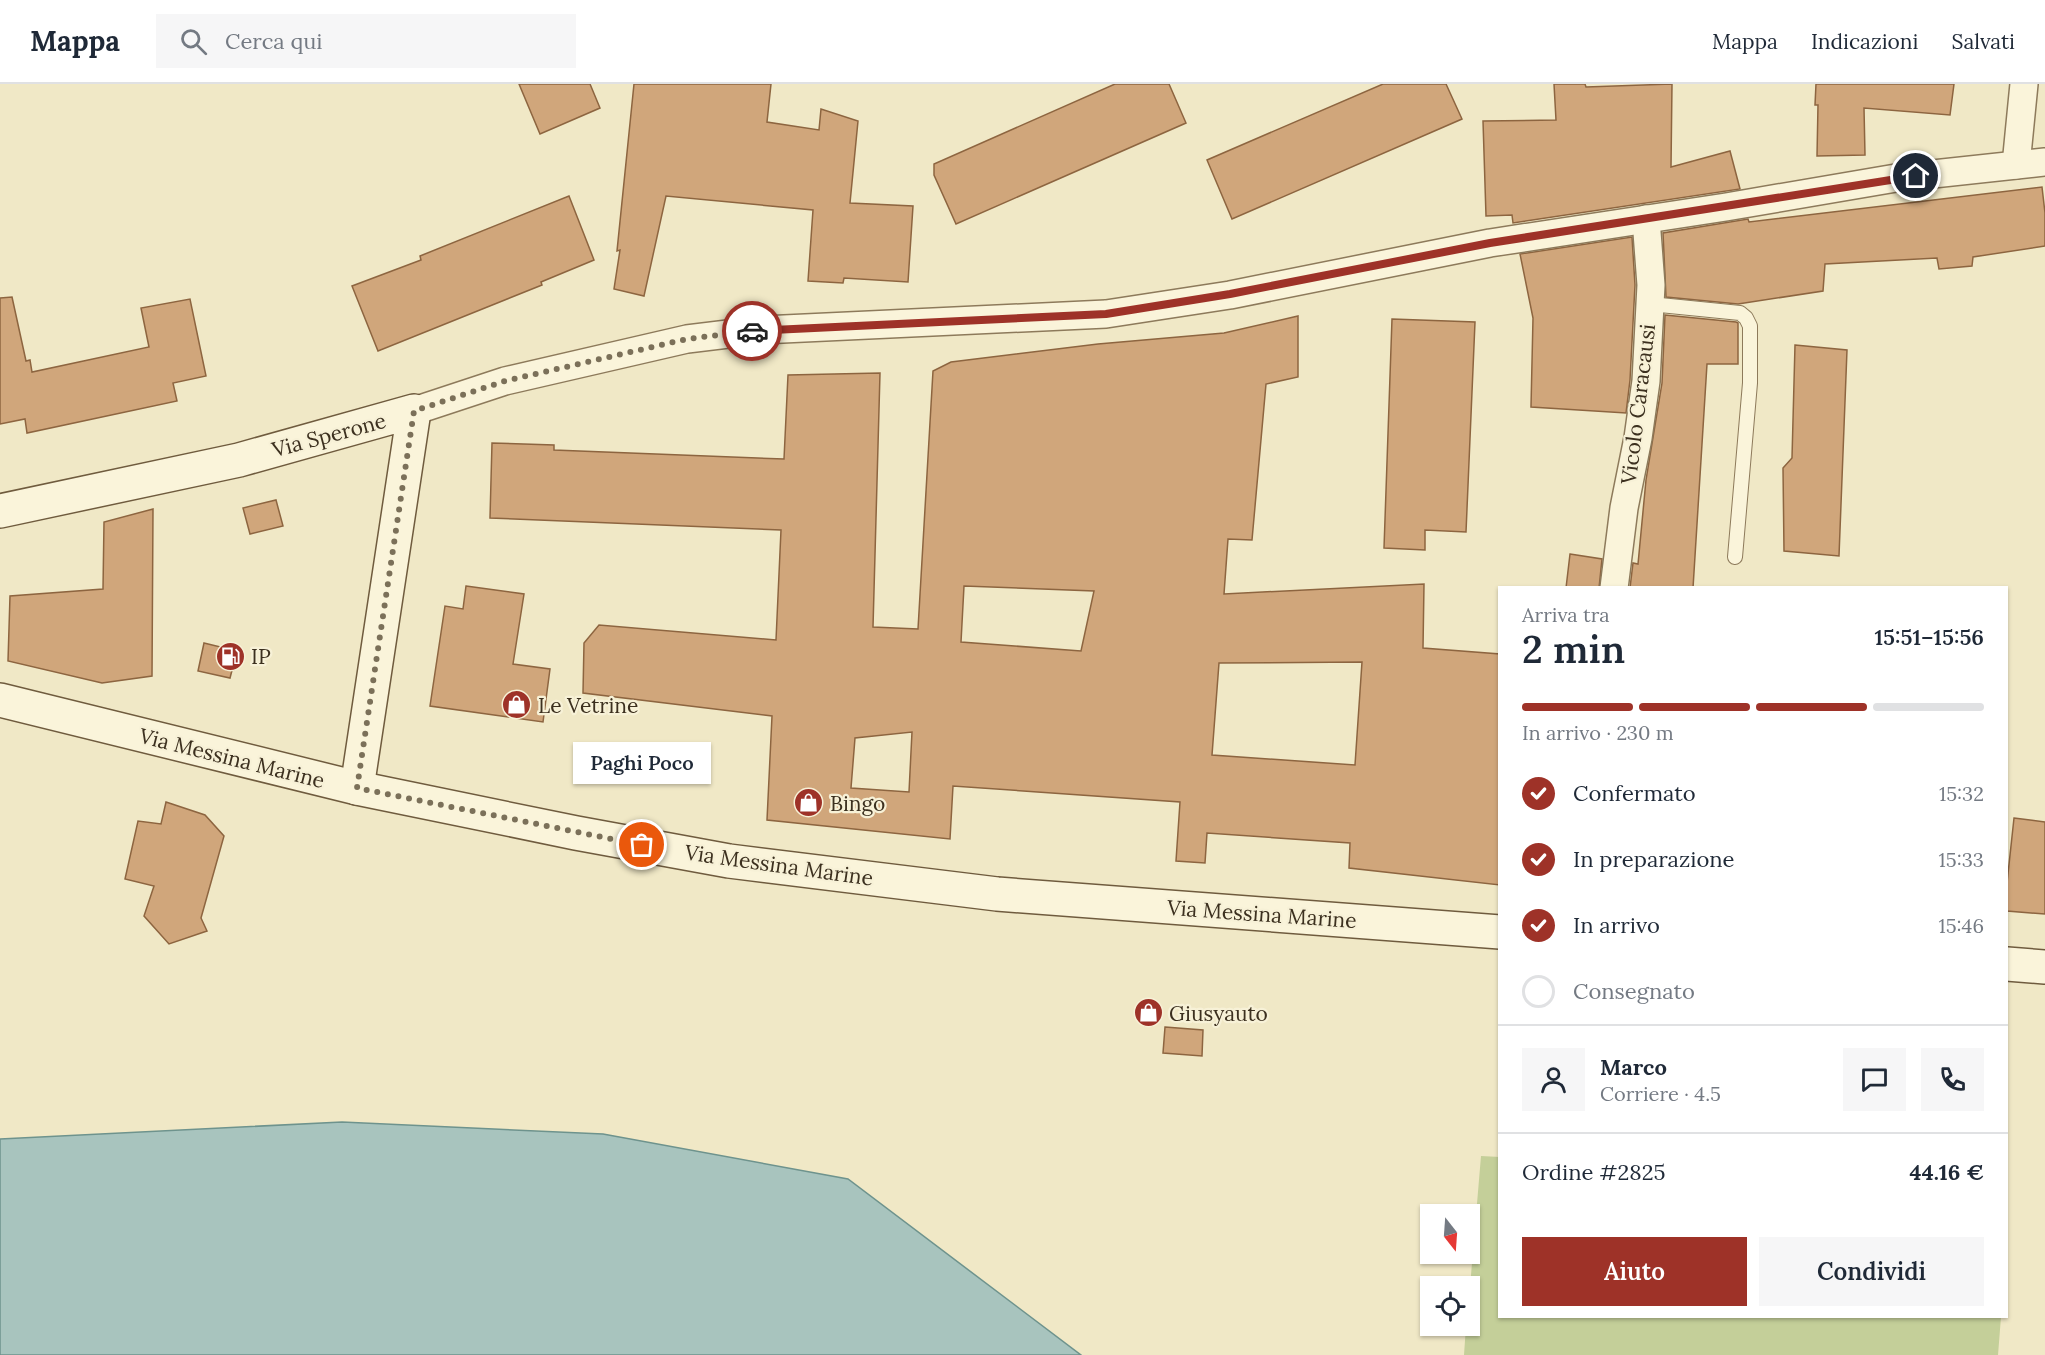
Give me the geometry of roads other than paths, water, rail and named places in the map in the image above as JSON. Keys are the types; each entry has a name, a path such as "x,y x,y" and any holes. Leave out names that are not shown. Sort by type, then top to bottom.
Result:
{"main road":[{"name":"Via Sperone","path":"0,511 239,460 414,411"},
{"path":"357,788 414,411"},
{"name":"Via Messina Marine","path":"0,700 357,788 576,833 741,862 997,894 1498,932"}],"street":[{"path":"2016,165 2024,84"},
{"name":"Via Sperone","path":"414,411 505,381 687,339 761,330 1106,314 1230,294 1490,243 1896,178 2045,162"},
{"name":"Vicolo Caracausi","path":"1614,586 1624,508 1640,427 1646,381 1650,304 1646,219"}],"lane":[{"path":"1650,304 1740,313 1750,326 1750,382 1735,557"}],"water":[{"path":"342,1122 603,1134 848,1179 1081,1355 0,1355 0,1139"}],"place":[{"name":"IP","path":"230,656"},
{"name":"Le Vetrine","path":"517,705"},
{"name":"Bingo","path":"809,803"},
{"name":"Paghi Poco","path":"642,845"},
{"name":"Giusyauto","path":"1148,1013"}]}
